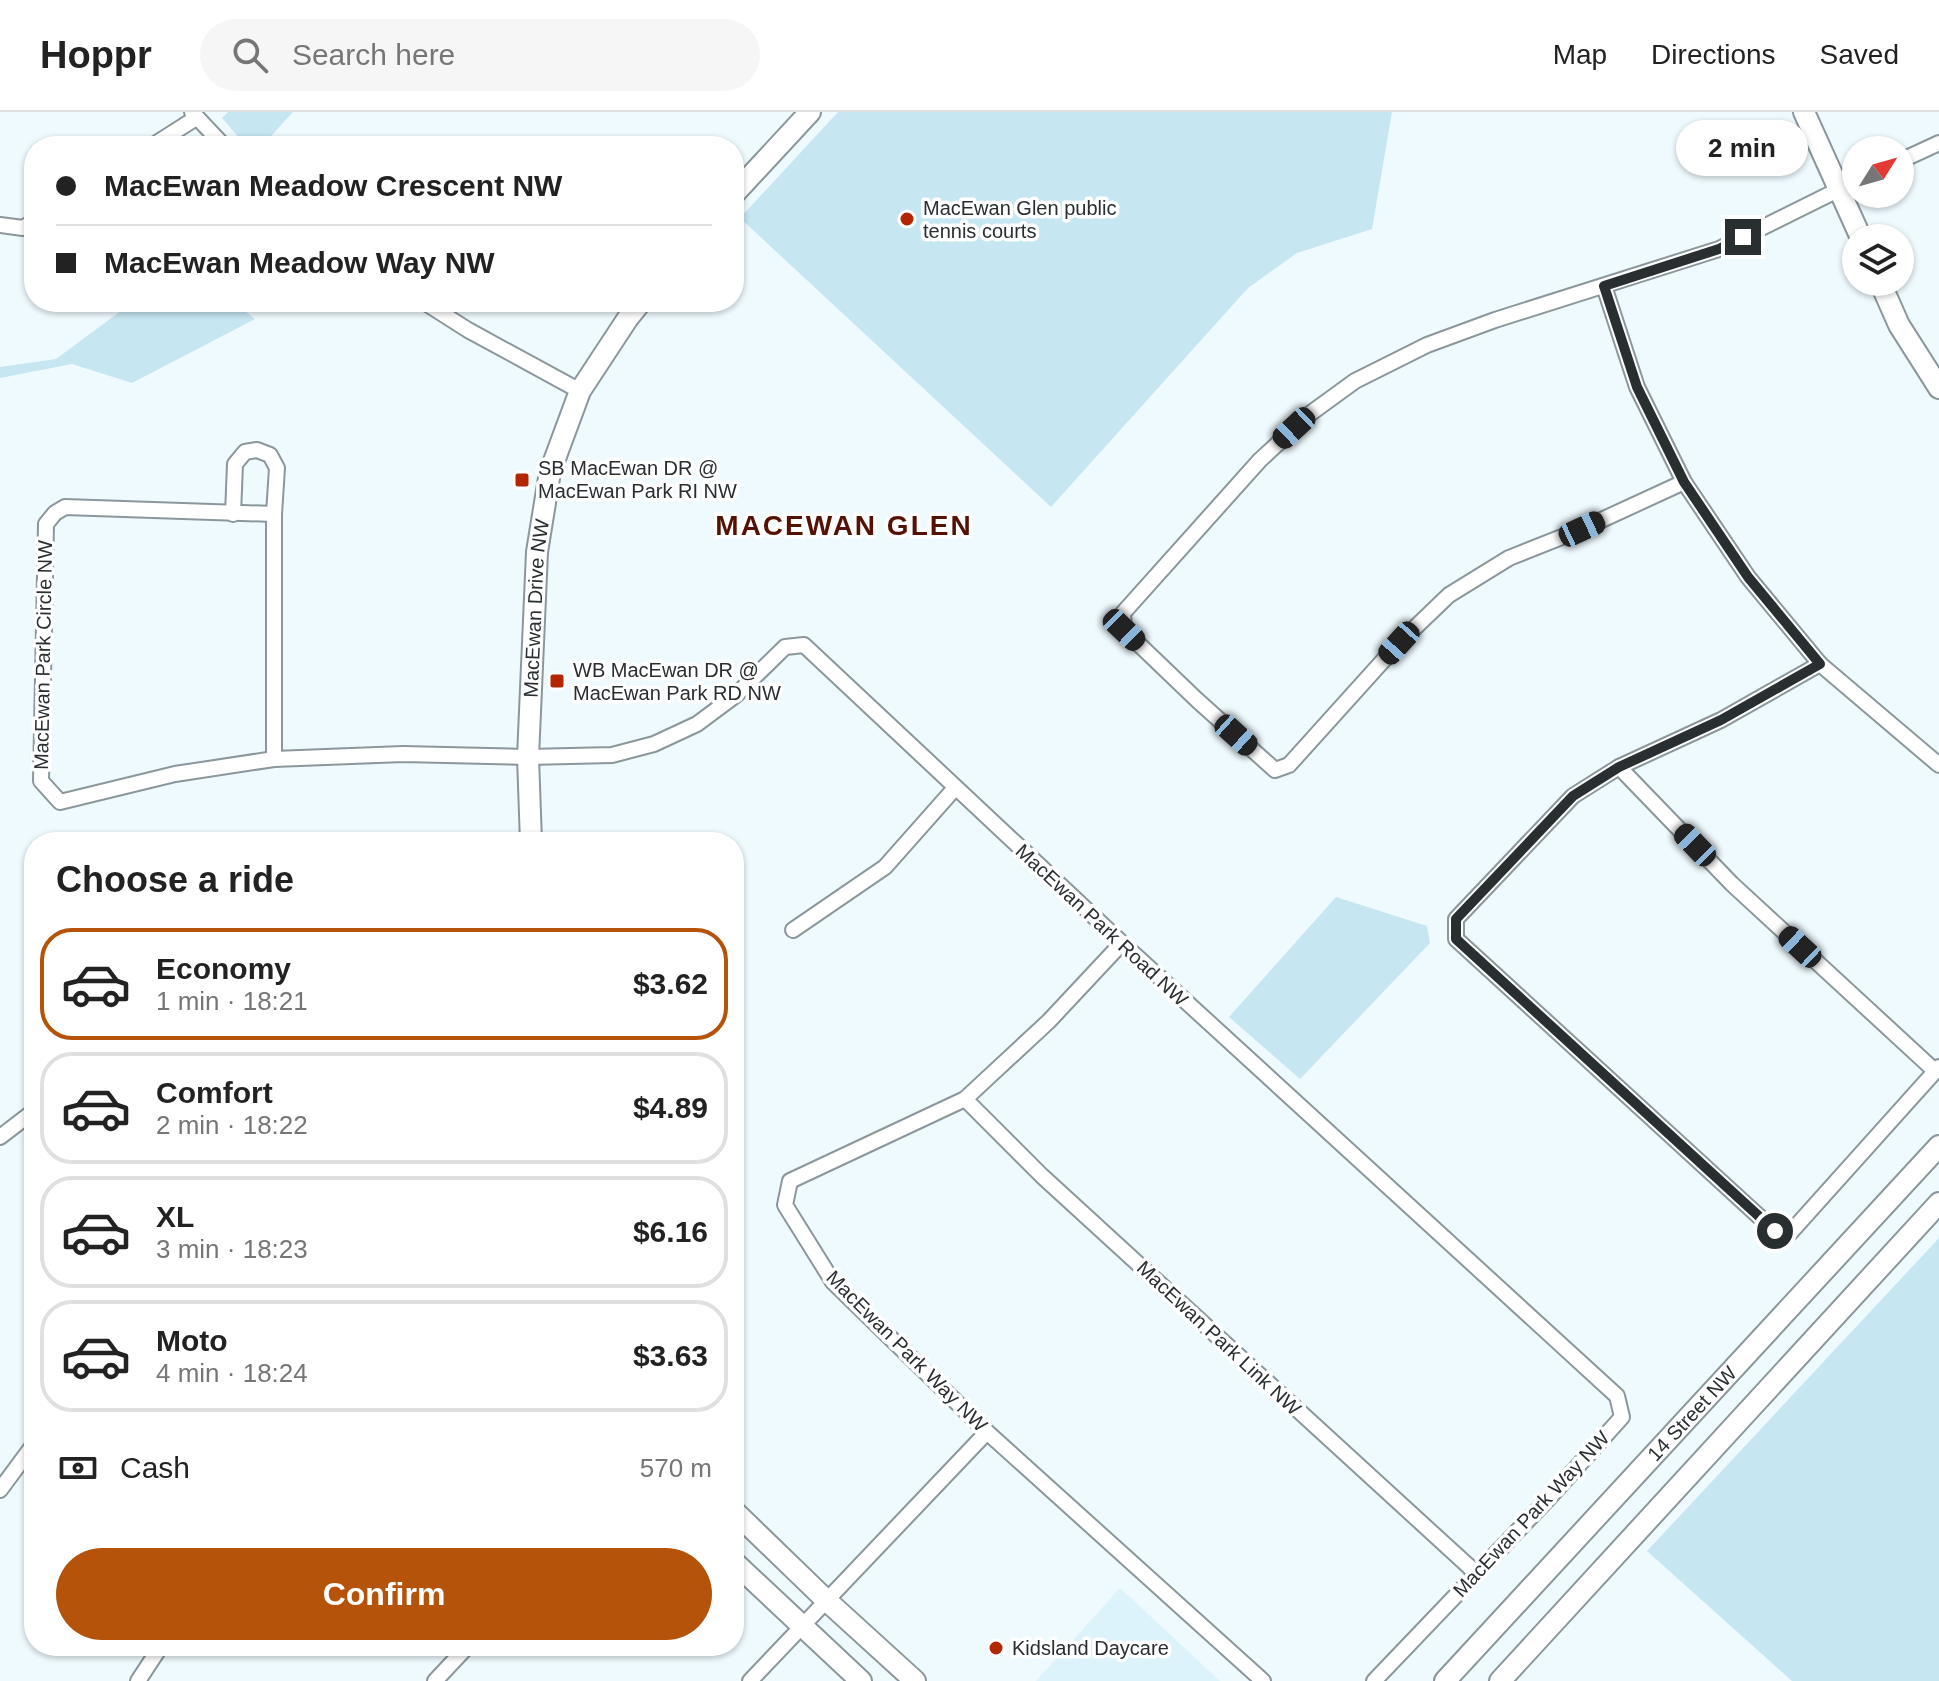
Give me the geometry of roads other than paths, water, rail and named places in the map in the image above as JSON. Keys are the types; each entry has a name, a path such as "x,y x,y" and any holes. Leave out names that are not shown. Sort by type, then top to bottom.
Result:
{"street":[{"path":"744,183 810,112"},
{"path":"1804,112 1842,175"},
{"path":"166,136 194,115 214,136"},
{"path":"1914,155 1939,143"},
{"path":"1684,482 1582,529 1509,558 1449,595 1399,643 1289,765 1275,770 1124,630 1123,613 1260,460 1311,413 1355,381 1427,345 1495,320 1719,249 1842,188"},
{"path":"0,225 24,227"},
{"path":"1604,286 1637,387 1684,482 1748,577 1820,664 1939,765"},
{"path":"1886,296 1899,325 1939,388"},
{"path":"440,312 580,391"},
{"name":"MacEwan Drive NW","path":"531,832 528,757 537,552 550,472 580,391 633,312"},
{"path":"233,514 235,464 245,452 257,450 270,455 277,468 274,514 274,759"},
{"name":"MacEwan Park Circle NW","path":"274,514 65,507 46,524 41,781 60,802 175,774 274,759 403,754 528,757"},
{"name":"MacEwan Park Road NW","path":"528,757 612,755 654,744 707,717 736,695 785,647 804,645 1122,943 1617,1396 1622,1417"},
{"path":"1619,767 1732,884 1937,1069 1790,1233 1775,1231 1456,939 1456,919 1573,796 1619,767 1721,720 1820,664"},
{"path":"793,930 885,867 955,788"},
{"name":"MacEwan Park Way NW","path":"1122,943 1049,1021 965,1099 790,1181 785,1205 833,1282 987,1432 1263,1681"},
{"name":"MacEwan Park Link NW","path":"965,1099 1042,1176 1476,1573"},
{"path":"0,1137 24,1119"},
{"name":"14 Street NW","path":"1445,1681 1939,1146"},
{"name":"14 Street NW","path":"1500,1681 1939,1203"},
{"name":"MacEwan Park Way NW","path":"1374,1681 1622,1417"},
{"path":"750,1681 987,1432"},
{"path":"0,1490 24,1458"},
{"path":"744,1521 915,1681"},
{"path":"744,1572 861,1681"},
{"path":"138,1681 154,1656"},
{"path":"435,1681 458,1656"}],"place":[{"name":"MacEwan Glen public tennis courts","path":"907,219"},
{"name":"SB MacEwan DR @ MacEwan Park RI NW","path":"522,480"},
{"name":"WB MacEwan DR @ MacEwan Park RD NW","path":"557,681"},
{"name":"Kidsland Daycare","path":"996,1648"}],"district":[{"name":"MACEWAN GLEN","path":"844,525"}]}
